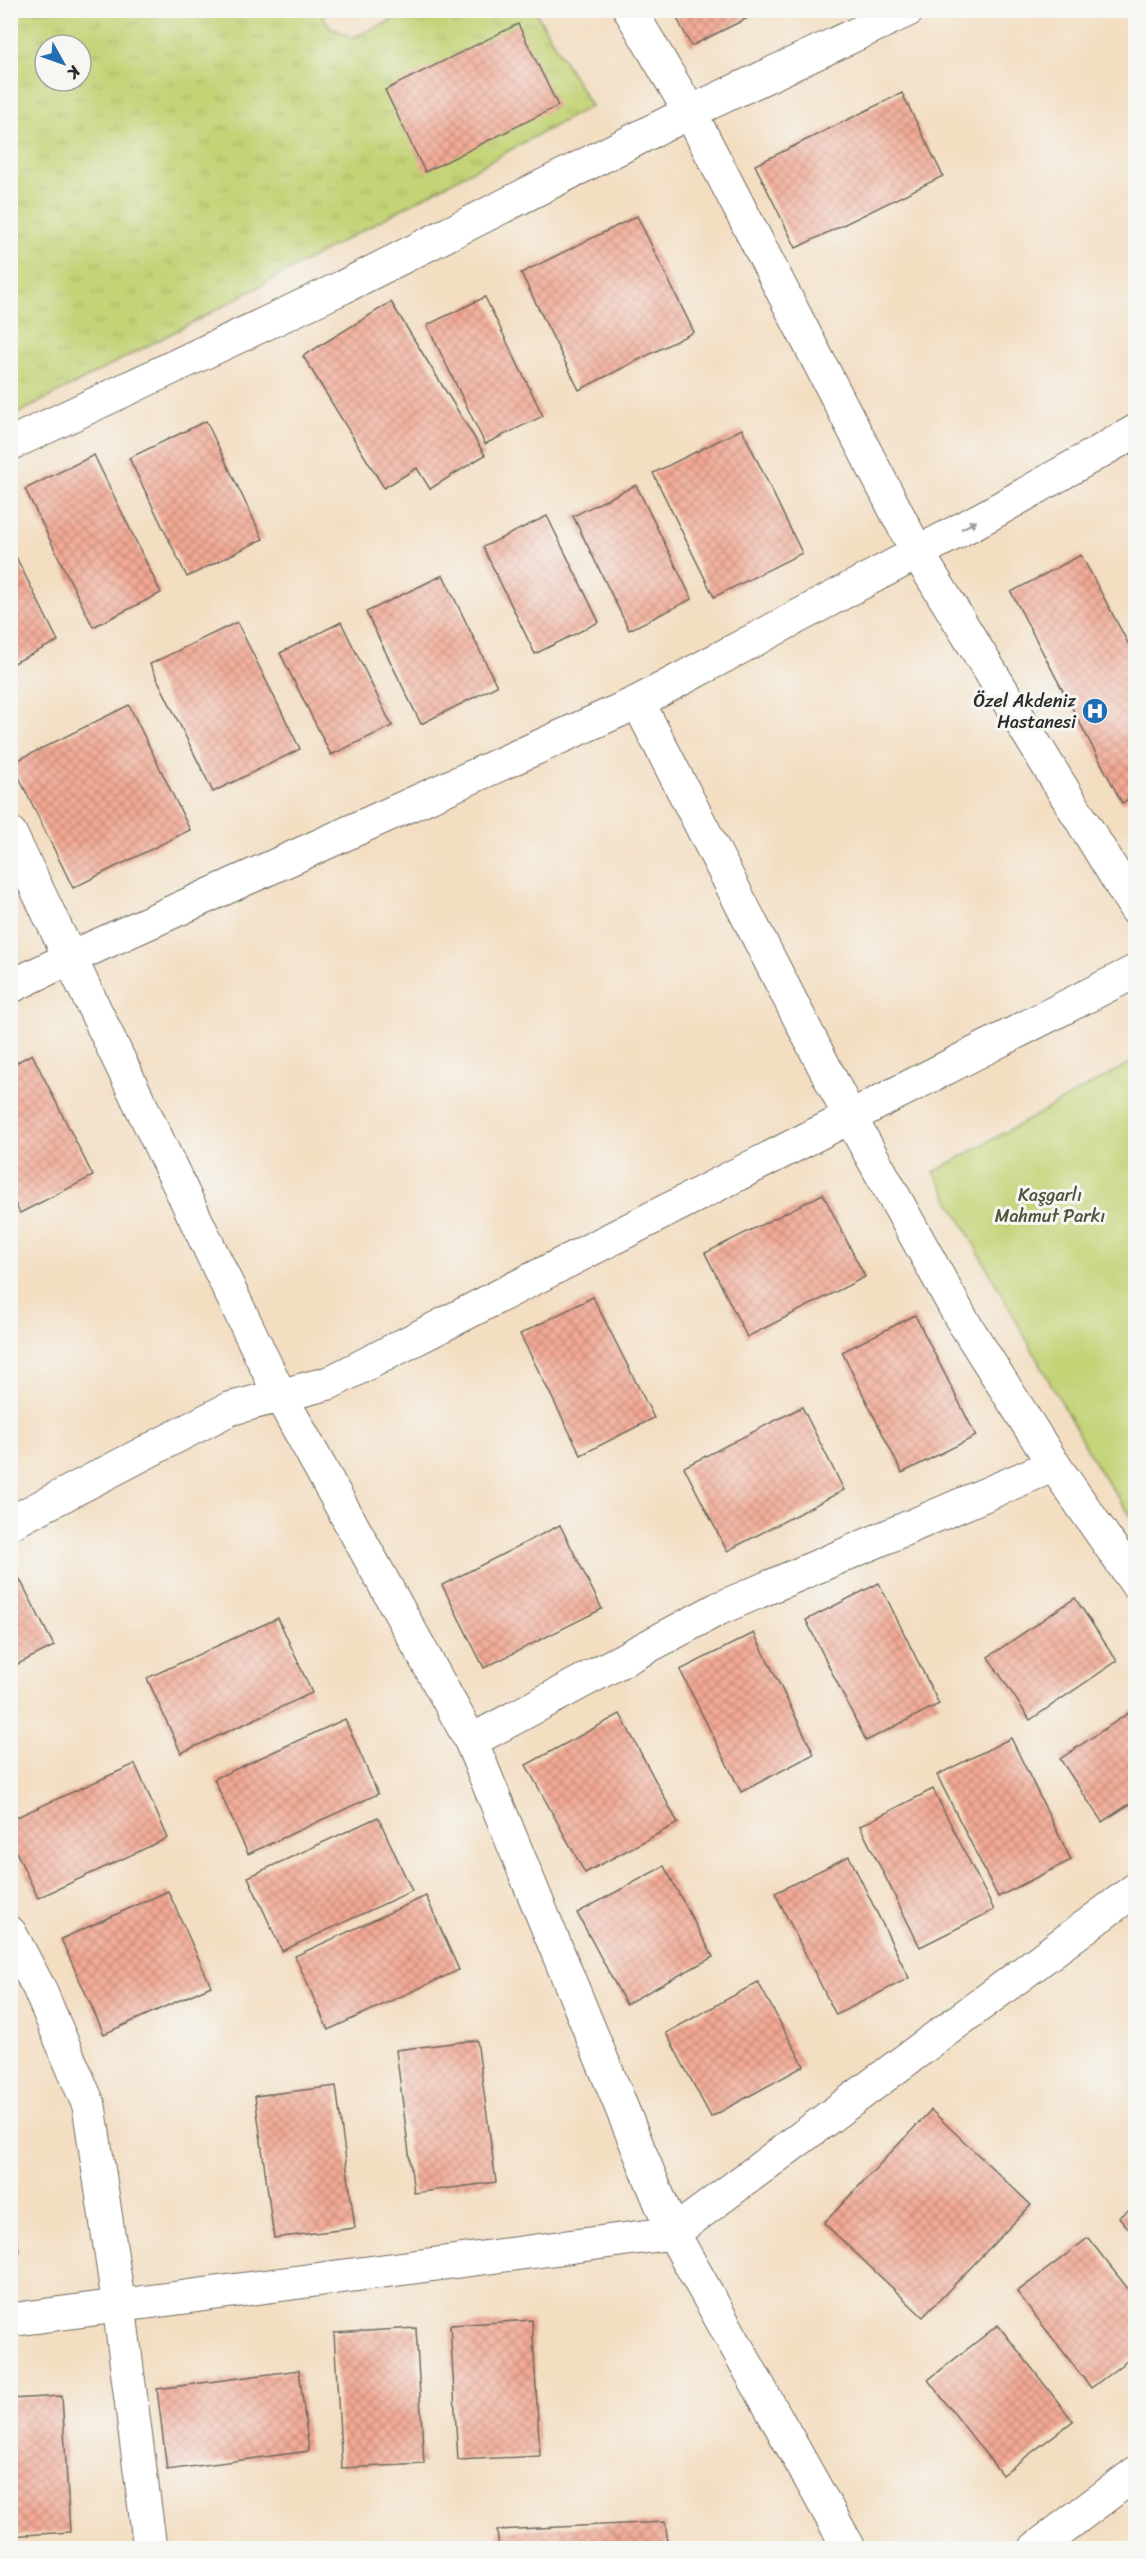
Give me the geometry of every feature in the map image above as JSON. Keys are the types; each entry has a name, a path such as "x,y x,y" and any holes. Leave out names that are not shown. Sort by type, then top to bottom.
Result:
{"street":[{"path":"630,10 690,112 917,552 1136,909"},
{"path":"10,444 343,287 690,112 908,10"},
{"path":"10,987 638,702 992,513 1136,430"},
{"path":"638,702 850,1116 961,1317 1054,1465 1136,1583"},
{"path":"10,833 280,1395 471,1741 673,2233 849,2548"},
{"path":"10,1523 229,1409 329,1383 1136,970"},
{"path":"471,1741 718,1609 1054,1465"},
{"path":"10,2320 673,2233 1136,1889"},
{"path":"10,1933 39,1988 89,2106 120,2306 150,2548"},
{"path":"1036,2548 1136,2473"}],"green space":[{"path":"11,11 320,11 330,28 354,37 413,11 535,11 591,106 205,316 11,417"},
{"name":"Kaşgarlı Mahmut Parkı","path":"1135,1060 1135,1522 1097,1467 934,1172"}],"building":[{"path":"673,10 764,10 691,46"},
{"path":"518,24 558,106 425,172 385,90"},
{"path":"902,93 943,176 796,248 755,165"},
{"path":"637,216 694,332 579,390 521,273"},
{"path":"485,297 543,416 485,444 427,325"},
{"path":"391,302 485,455 430,489 417,468 384,488 303,356"},
{"path":"206,421 263,539 187,577 129,458"},
{"path":"742,429 802,553 714,597 653,473"},
{"path":"94,455 161,593 93,627 25,489"},
{"path":"636,485 692,599 629,630 573,516"},
{"path":"547,516 599,622 535,654 483,547"},
{"path":"10,545 58,641 10,665"},
{"name":"Özel Akdeniz Hastanesi","path":"1081,555 1136,658 1136,796 1122,803 1011,592"},
{"path":"443,575 497,686 421,724 366,612"},
{"path":"237,622 300,749 213,792 150,664"},
{"path":"341,622 392,726 331,755 280,653"},
{"path":"129,705 190,830 73,888 12,763"},
{"path":"32,1054 93,1176 20,1213 10,1194 10,1066"},
{"path":"823,1194 865,1277 747,1337 705,1253"},
{"path":"593,1297 654,1418 581,1455 520,1334"},
{"path":"915,1315 976,1436 902,1473 842,1352"},
{"path":"802,1407 844,1490 727,1551 684,1467"},
{"path":"560,1525 602,1609 484,1668 442,1585"},
{"path":"10,1560 54,1646 10,1668"},
{"path":"879,1583 939,1704 866,1741 806,1620"},
{"path":"1075,1598 1117,1661 1030,1720 988,1657"},
{"path":"278,1618 312,1693 181,1753 147,1678"},
{"path":"754,1633 814,1754 741,1792 680,1670"},
{"path":"1136,1708 1136,1800 1102,1822 1060,1759"},
{"path":"620,1714 678,1823 585,1873 526,1765"},
{"path":"345,1719 378,1794 248,1854 214,1779"},
{"path":"1011,1738 1071,1860 998,1897 937,1775"},
{"path":"135,1764 168,1838 38,1898 10,1839 10,1820"},
{"path":"933,1789 994,1910 920,1947 860,1826"},
{"path":"378,1817 412,1891 282,1951 248,1877"},
{"path":"849,1856 909,1978 836,2015 775,1893"},
{"path":"664,1866 713,1957 626,2004 577,1913"},
{"path":"168,1891 211,1986 104,2034 61,1939"},
{"path":"426,1896 459,1970 328,2030 295,1956"},
{"path":"758,1982 804,2066 711,2117 666,2033"},
{"path":"477,2040 496,2182 414,2193 396,2050"},
{"path":"336,2086 355,2228 274,2238 255,2096"},
{"path":"931,2110 1031,2205 923,2317 824,2223"},
{"path":"10,2199 19,2253 10,2254"},
{"path":"1136,2205 1136,2238 1119,2217"},
{"path":"1088,2238 1136,2299 1136,2354 1091,2388 1017,2292"},
{"path":"532,2320 540,2456 458,2460 450,2325"},
{"path":"998,2325 1073,2421 1002,2475 928,2380"},
{"path":"416,2328 424,2464 342,2468 334,2333"},
{"path":"299,2370 309,2451 167,2470 157,2389"},
{"path":"62,2396 70,2532 10,2536 10,2399"},
{"path":"665,2522 669,2548 499,2548 497,2530"}],"place":[{"name":"Özel Akdeniz Hastanesi","path":"1095,711"}]}
